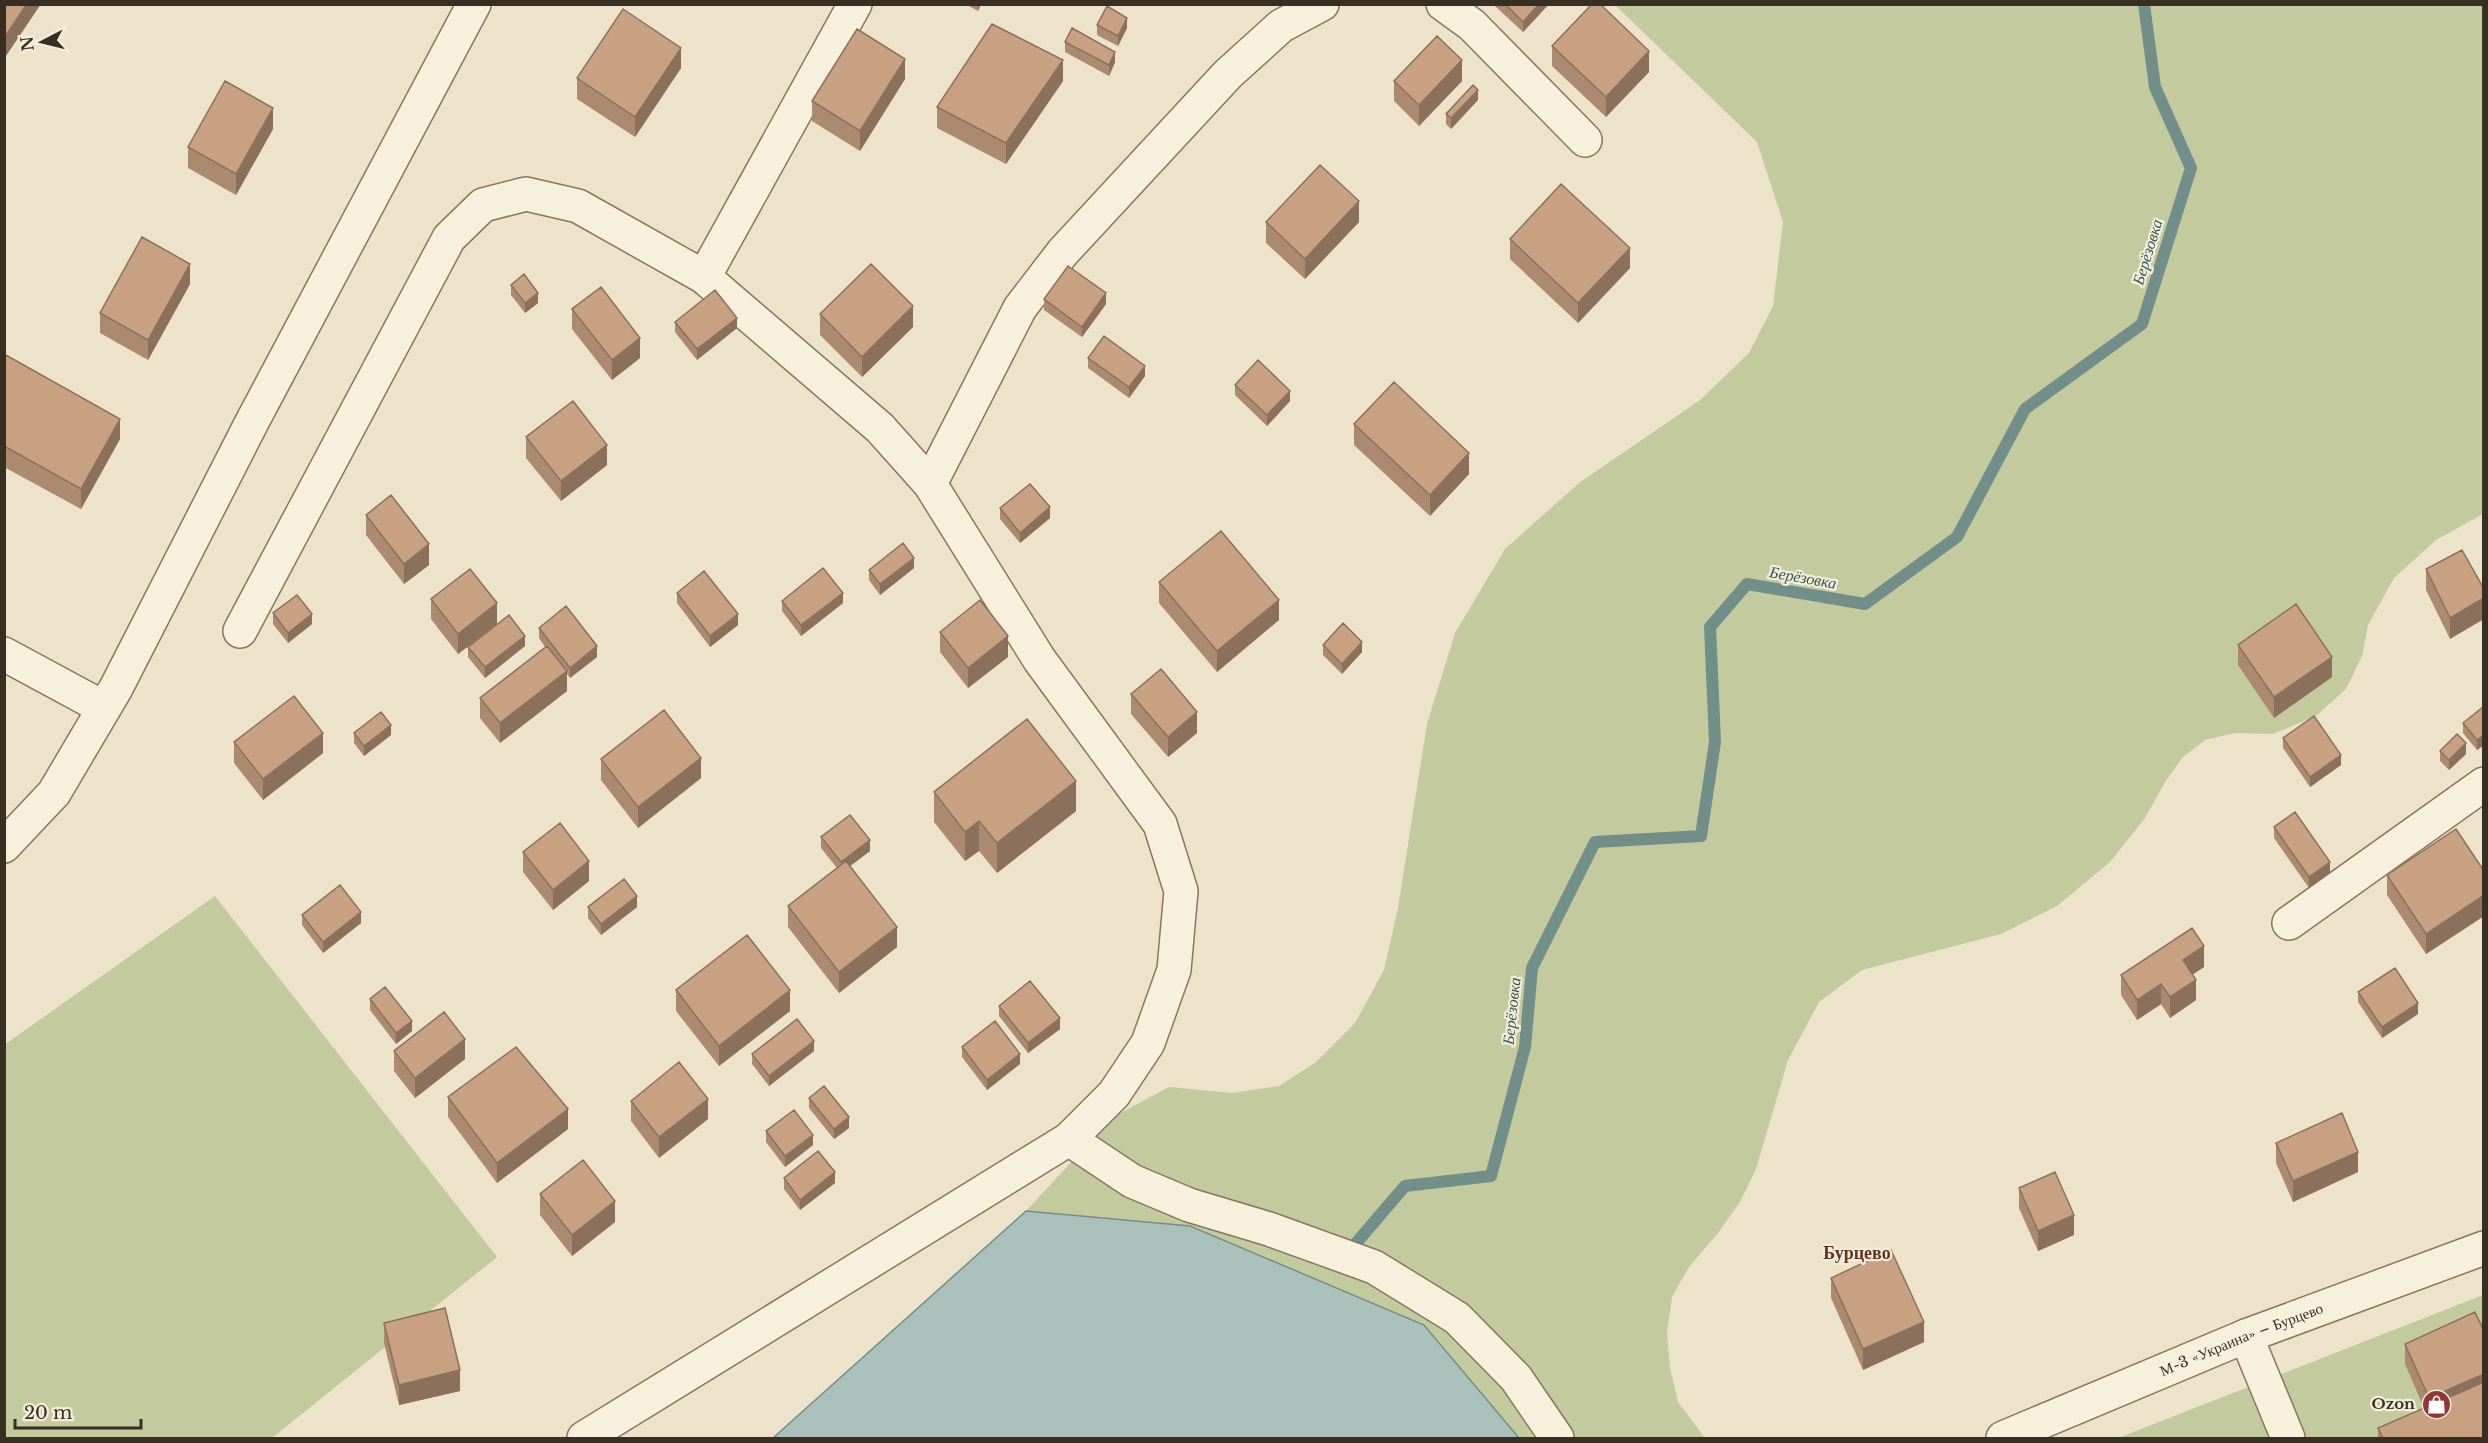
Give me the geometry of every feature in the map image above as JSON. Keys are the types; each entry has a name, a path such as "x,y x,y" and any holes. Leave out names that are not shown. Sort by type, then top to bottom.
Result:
{"street":[{"path":"4,846 54,793 104,708 474,4"},
{"path":"704,277 855,4"},
{"path":"930,484 1020,308 1063,252 1228,74 1281,26 1322,4"},
{"path":"1443,4 1472,25 1585,140"},
{"path":"240,631 449,238 483,205 526,194 578,206 704,277 880,428 930,484 1039,659 1160,824 1180,891 1174,970 1148,1043 1114,1094 1069,1139 584,1438"},
{"path":"4,654 104,708"},
{"path":"2289,923 2484,784"},
{"path":"1069,1139 1132,1180 1189,1205 1269,1229 1374,1267 1457,1318 1516,1378 1557,1438"},
{"name":"М-3 «Украина» – Бурцево","path":"2003,1438 2246,1336 2484,1248"},
{"path":"2246,1336 2288,1438"}],"green space":[{"path":"1615,5 2483,5 2483,514 2436,540 2394,578 2368,625 2362,656 2346,689 2316,716 2273,734 2235,733 2205,740 2183,757 2165,782 2145,818 2110,862 2057,906 2001,934 1862,970 1819,1002 1788,1060 1756,1169 1740,1202 1718,1233 1689,1267 1672,1297 1667,1333 1670,1368 1678,1402 1705,1438 1519,1438 1424,1325 1190,1226 1026,1211 1113,1117 1169,1087 1232,1093 1279,1086 1316,1062 1355,1023 1384,970 1398,908 1427,724 1455,633 1505,549 1579,483 1700,400 1749,353 1773,306 1783,222 1757,142"},
{"path":"215,896 497,1257 272,1438 5,1438 4,1045"},
{"path":"2483,1295 2483,1438 2118,1438"}],"water":[{"path":"1026,1211 1190,1226 1424,1325 1519,1438 773,1438"}],"building":[{"path":"4,4 27,4 4,38"},
{"path":"1505,4 1539,4 1523,22"},
{"path":"1592,4 1600,4 1649,51 1606,97 1552,46"},
{"path":"1107,6 1127,18 1118,36 1097,25"},
{"path":"623,9 681,48 635,117 577,78"},
{"path":"992,24 1063,60 1006,143 937,107"},
{"path":"1072,28 1115,52 1109,65 1065,42"},
{"path":"857,29 905,59 860,131 812,101"},
{"path":"1437,36 1462,60 1419,105 1394,81"},
{"path":"225,81 273,108 236,174 188,147"},
{"path":"1473,85 1478,90 1451,118 1446,114"},
{"path":"1320,165 1359,201 1305,259 1266,222"},
{"path":"1561,184 1630,248 1578,303 1510,239"},
{"path":"142,237 190,264 148,340 100,313"},
{"path":"871,264 913,306 862,357 820,314"},
{"path":"1068,266 1106,293 1082,327 1044,299"},
{"path":"524,274 538,293 525,303 511,285"},
{"path":"601,287 640,338 612,360 572,309"},
{"path":"715,290 737,318 697,349 675,322"},
{"path":"1104,336 1145,366 1129,387 1088,358"},
{"path":"4,354 120,419 81,489 4,446"},
{"path":"1258,360 1290,391 1267,415 1235,385"},
{"path":"1394,382 1469,453 1430,495 1354,424"},
{"path":"573,401 607,445 561,481 526,437"},
{"path":"1030,484 1050,507 1020,533 1000,508"},
{"path":"391,495 429,544 404,564 366,515"},
{"path":"1221,531 1279,600 1217,651 1159,582"},
{"path":"903,543 914,558 880,584 869,570"},
{"path":"2462,550 2484,589 2484,598 2450,618 2426,569"},
{"path":"823,568 843,593 801,625 782,601"},
{"path":"470,569 497,603 458,634 431,599"},
{"path":"704,571 738,614 710,636 677,593"},
{"path":"297,595 312,614 288,633 273,613"},
{"path":"980,600 1008,636 968,668 940,632"},
{"path":"2296,604 2332,657 2274,697 2238,645"},
{"path":"566,606 597,646 570,668 539,628"},
{"path":"509,615 525,636 485,667 468,647"},
{"path":"1343,623 1362,642 1342,664 1323,645"},
{"path":"547,646 567,671 500,723 480,698"},
{"path":"1161,669 1197,712 1168,737 1131,694"},
{"path":"294,696 323,733 263,779 234,742"},
{"path":"2483,707 2484,735 2477,740 2463,723"},
{"path":"664,710 701,758 638,807 601,759"},
{"path":"381,712 391,725 364,746 354,733"},
{"path":"2314,716 2341,755 2310,777 2283,738"},
{"path":"1027,719 1076,781 997,843 979,821 965,832 934,792"},
{"path":"2457,734 2466,743 2449,760 2440,751"},
{"path":"2295,812 2330,862 2309,877 2274,827"},
{"path":"850,815 870,840 841,862 821,837"},
{"path":"560,823 589,861 553,890 523,852"},
{"path":"2456,829 2484,871 2484,895 2426,934 2387,875"},
{"path":"846,861 897,927 839,972 788,906"},
{"path":"624,879 637,896 601,924 588,907"},
{"path":"340,885 361,912 323,942 302,915"},
{"path":"2192,928 2204,946 2183,960 2196,980 2170,997 2161,984 2137,1000 2121,975"},
{"path":"747,935 790,990 719,1046 676,990"},
{"path":"2395,968 2418,1003 2382,1027 2358,992"},
{"path":"1030,981 1060,1018 1028,1043 999,1006"},
{"path":"385,987 412,1021 396,1033 370,999"},
{"path":"444,1012 465,1039 415,1078 394,1051"},
{"path":"797,1019 814,1041 769,1076 752,1054"},
{"path":"995,1021 1020,1054 987,1080 962,1047"},
{"path":"516,1047 568,1109 497,1163 448,1097"},
{"path":"679,1062 708,1099 659,1137 631,1101"},
{"path":"824,1086 849,1117 834,1129 809,1098"},
{"path":"794,1110 813,1135 785,1156 766,1131"},
{"path":"2342,1113 2358,1152 2293,1181 2276,1143"},
{"path":"818,1151 835,1172 800,1200 784,1178"},
{"path":"583,1160 615,1201 572,1235 540,1194"},
{"path":"2055,1172 2074,1215 2038,1231 2019,1188"},
{"path":"1891,1250 1924,1322 1863,1349 1831,1278"},
{"path":"445,1308 460,1370 399,1385 384,1323"},
{"path":"2475,1312 2484,1331 2484,1374 2429,1398 2405,1344"},
{"path":"2484,1382 2484,1438 2383,1438 2378,1428"}],"waterway":[{"name":"Берёзовка","path":"1351,1249 1405,1186 1491,1176 1525,1047 1532,968 1595,842 1701,836 1715,742 1710,627 1747,584 1865,604 1957,537 2025,409 2142,324 2191,168 2155,87 2144,4"}],"place":[{"name":"Ozon","path":"2436,1404"}],"district":[{"name":"Бурцево","path":"1857,1253"}]}
